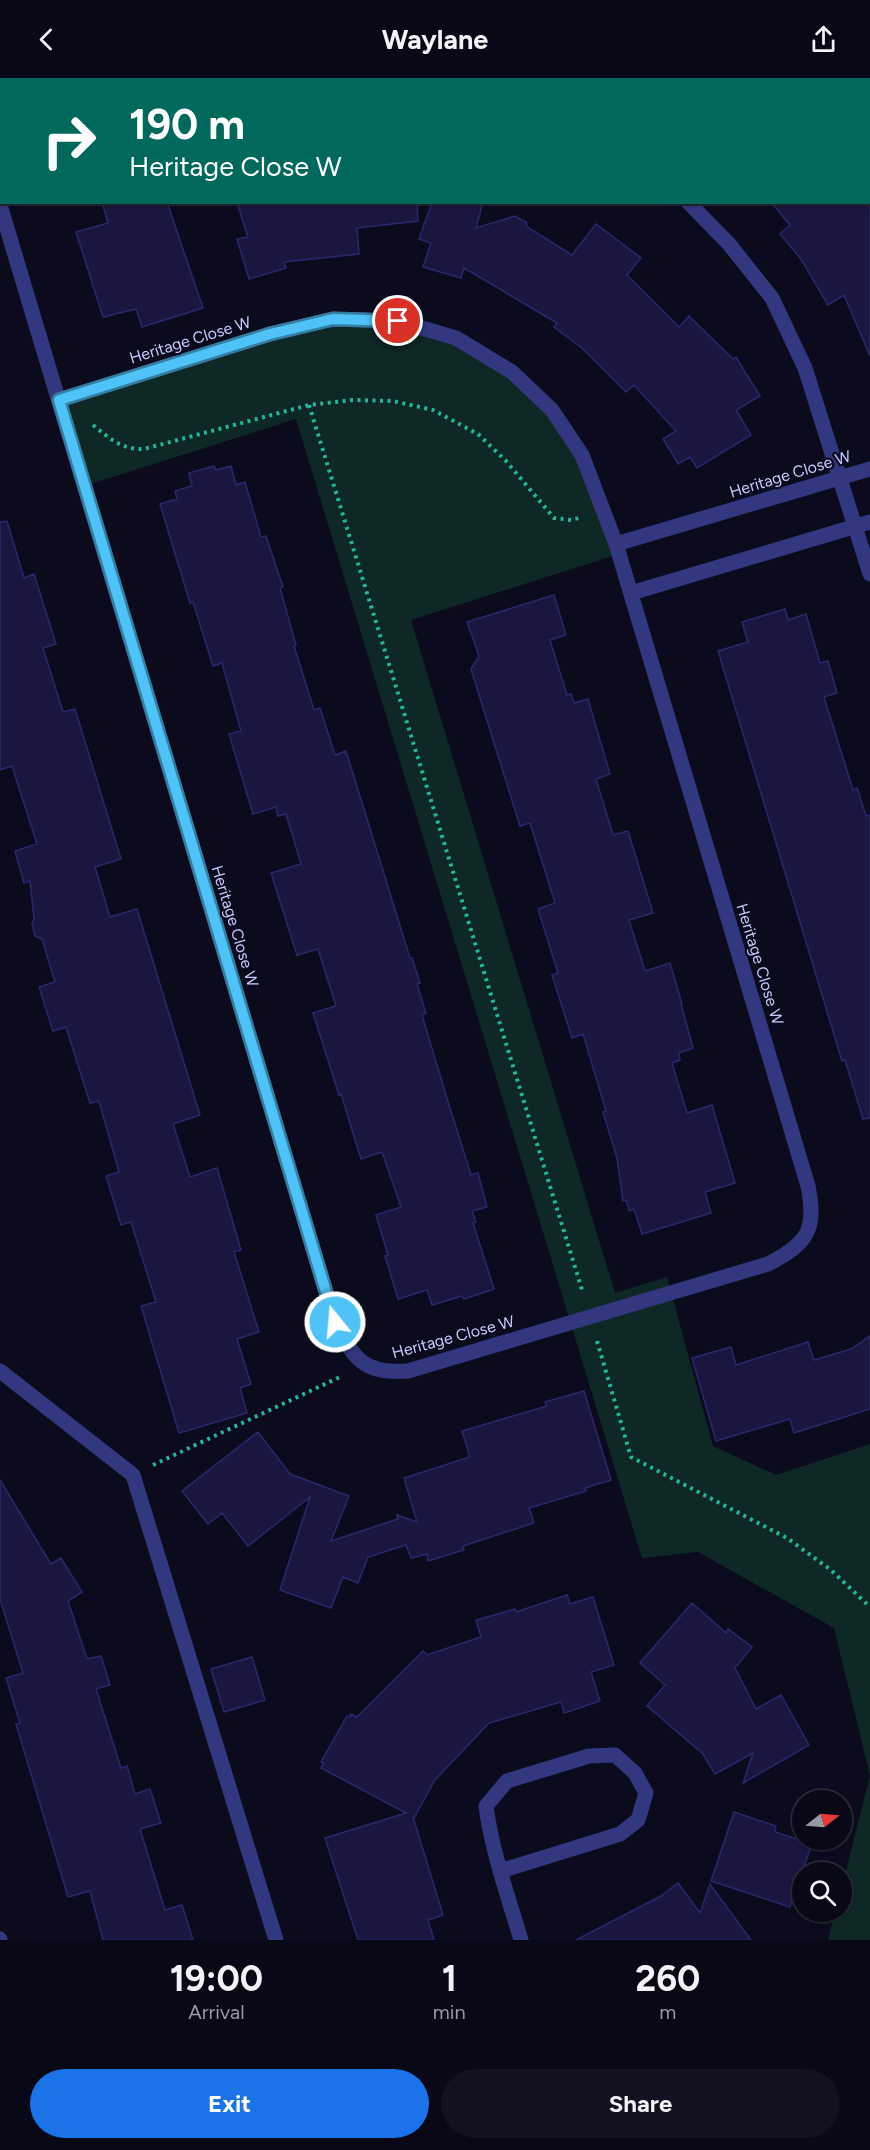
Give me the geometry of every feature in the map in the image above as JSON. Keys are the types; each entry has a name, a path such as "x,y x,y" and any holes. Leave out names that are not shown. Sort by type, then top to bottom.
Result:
{"street":[{"path":"690,204 729,244 772,298 806,368 840,478 863,524 870,574"},
{"name":"Heritage Close W","path":"0,205 335,1322 344,1340 364,1365 386,1372 408,1371 768,1264 788,1253 805,1238 810,1223 811,1203 808,1185 616,544 582,455 552,410 512,372 456,338 398,321 333,319 270,334 59,400"},
{"name":"Heritage Close W","path":"616,544 870,469"},
{"path":"631,593 863,524"},
{"path":"0,1371 133,1475 276,1940"},
{"path":"500,1872 620,1834 638,1820 646,1793 634,1773 615,1755 589,1756 507,1781 486,1806 490,1835 500,1872 521,1940"}],"path":[{"path":"92,425 117,444 131,450 144,449 309,405 353,400 383,401 433,410 478,434 506,461 554,518 571,520 604,513"},
{"path":"309,405 631,1457 787,1538 831,1570 870,1608"},
{"path":"133,1475 364,1365"}],"green space":[{"path":"333,319 398,321 456,338 512,372 582,455 619,554 411,620 615,1293 667,1277 713,1446 776,1475 870,1444 870,1776 834,1628 698,1552 642,1558 296,419 84,486 59,400"},
{"path":"870,1776 870,1940 828,1940 832,1922 852,1922 852,1862 848,1862"}],"building":[{"path":"103,204 168,204 203,308 142,327 136,309 103,317 76,232 108,223"},
{"path":"237,204 417,204 418,221 357,228 359,254 284,262 286,268 249,279 237,239 248,237"},
{"path":"431,204 482,204 476,228 515,216 526,222 527,227 572,255 596,224 641,258 627,275 679,327 689,316 733,359 736,357 760,396 736,410 751,435 697,468 690,457 678,464 663,439 676,431 634,385 626,392 582,348 554,327 557,323 464,268 461,278 423,267 431,243 419,239"},
{"path":"773,204 870,204 870,356 844,295 828,305 801,259 780,234 790,225"},
{"path":"214,466 216,470 231,466 236,485 245,482 261,537 266,536 283,587 280,588 296,645 294,646 314,710 320,708 335,755 346,751 410,958 412,958 420,983 417,984 426,1013 422,1015 445,1092 471,1175 478,1173 487,1207 472,1211 476,1222 473,1223 494,1289 464,1299 462,1296 432,1305 427,1290 398,1299 385,1256 388,1255 376,1215 401,1207 382,1152 361,1159 313,1013 336,1006 318,949 297,955 271,873 301,864 286,814 278,816 276,807 253,814 229,734 241,731 222,663 213,666 193,602 190,603 160,504 177,499 175,491 192,486 189,473"},
{"path":"7,521 24,578 34,574 56,644 43,648 63,712 75,709 121,859 95,867 110,917 137,909 200,1115 173,1124 190,1177 217,1168 241,1250 234,1252 259,1332 237,1339 251,1384 240,1388 247,1413 179,1433 141,1306 156,1302 131,1222 121,1225 106,1176 119,1172 99,1101 90,1103 66,1027 53,1031 39,987 55,982 42,939 35,936 32,924 34,919 30,881 24,883 15,851 37,844 12,766 0,770 0,522"},
{"path":"554,595 566,635 550,640 567,695 571,694 574,703 588,699 610,774 596,779 613,835 628,831 653,913 629,920 645,971 670,963 682,1004 693,1048 679,1053 680,1060 672,1063 687,1113 712,1105 735,1183 705,1192 711,1213 642,1234 634,1209 629,1211 626,1200 623,1201 617,1158 603,1112 606,1111 583,1034 572,1038 552,975 558,973 538,909 555,903 530,823 520,826 471,669 479,656 467,622"},
{"path":"785,609 788,620 806,614 820,663 828,661 837,693 824,697 853,790 857,788 866,816 870,815 870,1118 863,1119 845,1060 842,1061 718,651 748,642 742,622"},
{"path":"870,1336 870,1409 794,1433 790,1419 716,1441 692,1358 731,1347 736,1365 808,1342 814,1360 851,1349"},
{"path":"584,1391 611,1480 585,1488 586,1491 529,1508 534,1523 463,1546 464,1550 428,1561 427,1554 411,1558 406,1545 368,1557 358,1583 343,1577 331,1608 280,1590 310,1497 248,1546 222,1513 208,1524 182,1491 258,1432 290,1474 349,1496 331,1541 398,1519 397,1515 417,1522 404,1478 470,1457 462,1431 547,1406 545,1402"},
{"path":"0,1480 51,1564 61,1558 82,1592 68,1601 87,1659 101,1656 110,1685 96,1689 121,1768 127,1766 135,1794 150,1789 161,1823 140,1829 165,1910 182,1905 193,1940 103,1940 90,1891 68,1897 16,1724 20,1723 6,1678 23,1673 0,1599"},
{"path":"567,1595 570,1604 593,1597 614,1665 591,1672 600,1701 564,1713 561,1702 489,1723 435,1780 413,1817 443,1915 428,1920 434,1940 358,1940 325,1838 406,1813 321,1768 324,1763 321,1762 347,1716 350,1717 351,1714 357,1717 423,1651 427,1655 481,1637 476,1620 515,1609 516,1612"},
{"path":"692,1603 726,1633 728,1629 752,1647 735,1668 756,1709 781,1695 809,1745 743,1783 753,1753 715,1774 703,1754 647,1706 665,1685 640,1663"},
{"path":"252,1657 265,1700 224,1712 211,1669"},
{"path":"734,1812 776,1826 775,1832 792,1838 792,1850 810,1850 806,1862 792,1862 790,1907 711,1881"},
{"path":"678,1883 700,1913 710,1884 751,1940 576,1940 661,1896"}],"route":[{"path":"335,1322 59,400 270,334 333,319 398,321"}]}
